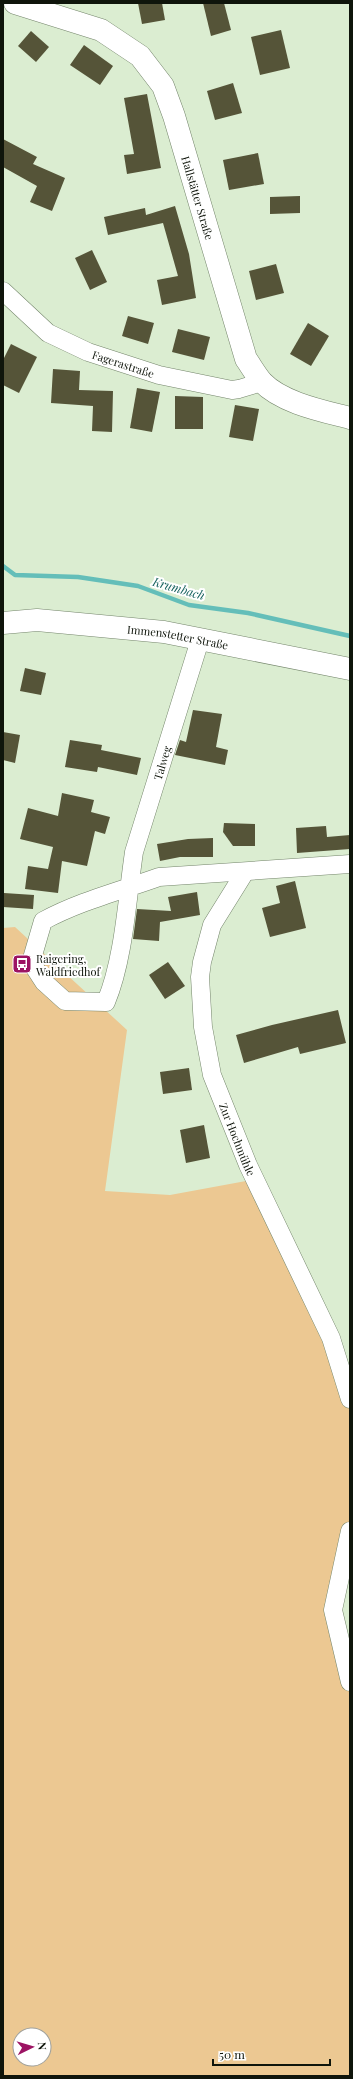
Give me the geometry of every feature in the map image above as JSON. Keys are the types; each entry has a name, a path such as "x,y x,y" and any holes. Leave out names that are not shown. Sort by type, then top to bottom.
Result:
{"street":[{"name":"Hallstätter Straße","path":"15,3 101,30 140,56 163,86 174,116 246,359 262,382 280,395 311,408 350,418"},
{"name":"Fagerastraße","path":"3,291 48,333 88,352 159,375 232,390 262,382"},
{"name":"Immenstetter Straße","path":"3,623 37,620 164,632 350,669"},
{"name":"Talweg","path":"129,888 67,908 43,921 31,962 44,982 65,1001 106,1002 115,981 129,888 134,852 200,640"},
{"path":"129,888 159,877 350,864"},
{"name":"Zur Hochmühle","path":"245,872 212,925 202,962 200,977 203,1027 212,1075 251,1172 331,1338 350,1399"},
{"path":"350,1531 333,1610 350,1682"}],"shaded area":[{"path":"15,927 127,1030 105,1191 170,1195 246,1181 350,1399 350,1531 333,1610 350,1682 350,2076 3,2076 3,928"}],"building":[{"path":"138,3 162,3 165,20 142,24"},
{"path":"203,3 224,3 231,30 211,36"},
{"path":"281,30 290,68 260,75 251,37"},
{"path":"31,31 49,47 36,62 18,46"},
{"path":"84,45 113,66 100,85 70,65"},
{"path":"233,83 242,113 215,120 207,91"},
{"path":"147,94 161,168 127,174 124,155 134,154 124,98"},
{"path":"3,139 37,157 33,164 65,178 52,211 30,202 37,186 3,167"},
{"path":"258,153 264,184 229,190 223,160"},
{"path":"300,196 300,213 270,214 270,197"},
{"path":"175,206 189,254 196,298 162,305 157,280 178,276 163,223 108,235 104,217 145,208 146,215"},
{"path":"92,250 107,282 90,290 75,258"},
{"path":"276,264 284,293 256,300 249,271"},
{"path":"128,316 154,323 148,344 122,336"},
{"path":"308,323 329,336 311,366 290,354"},
{"path":"178,329 210,337 204,360 172,352"},
{"path":"11,344 37,357 19,393 3,385 3,360"},
{"path":"53,369 80,371 79,390 113,391 112,432 92,431 93,406 51,403"},
{"path":"137,388 160,392 152,432 130,428"},
{"path":"175,396 203,397 203,429 175,429"},
{"path":"235,405 259,409 253,441 229,437"},
{"path":"25,668 46,673 41,695 20,691"},
{"path":"193,710 222,714 216,747 228,750 225,765 175,755 180,740 186,742"},
{"path":"3,732 20,735 15,763 3,760"},
{"path":"70,740 102,745 101,750 141,758 137,775 98,767 97,772 65,767"},
{"path":"62,793 94,800 91,812 110,817 105,834 95,831 87,866 62,861 58,893 25,889 28,866 48,869 53,847 20,839 28,808 58,816"},
{"path":"224,823 255,824 255,846 233,846 223,832"},
{"path":"326,826 327,837 350,835 350,849 297,853 296,828"},
{"path":"213,838 213,857 180,857 160,861 157,844 188,839"},
{"path":"295,881 306,928 270,937 262,908 280,903 276,886"},
{"path":"197,892 200,915 160,922 159,941 133,939 137,909 171,911 168,897"},
{"path":"4,893 34,895 33,909 3,907"},
{"path":"168,962 185,986 165,999 149,975"},
{"path":"338,1010 346,1043 300,1054 298,1047 244,1063 236,1035"},
{"path":"189,1068 192,1090 163,1094 160,1072"},
{"path":"204,1125 210,1158 186,1163 180,1130"}],"waterway":[{"name":"Krumbach","path":"3,566 15,575 78,577 138,586 189,605 248,613 350,636"}],"place":[{"name":"Raigering, Waldfriedhof","path":"22,964"}]}
